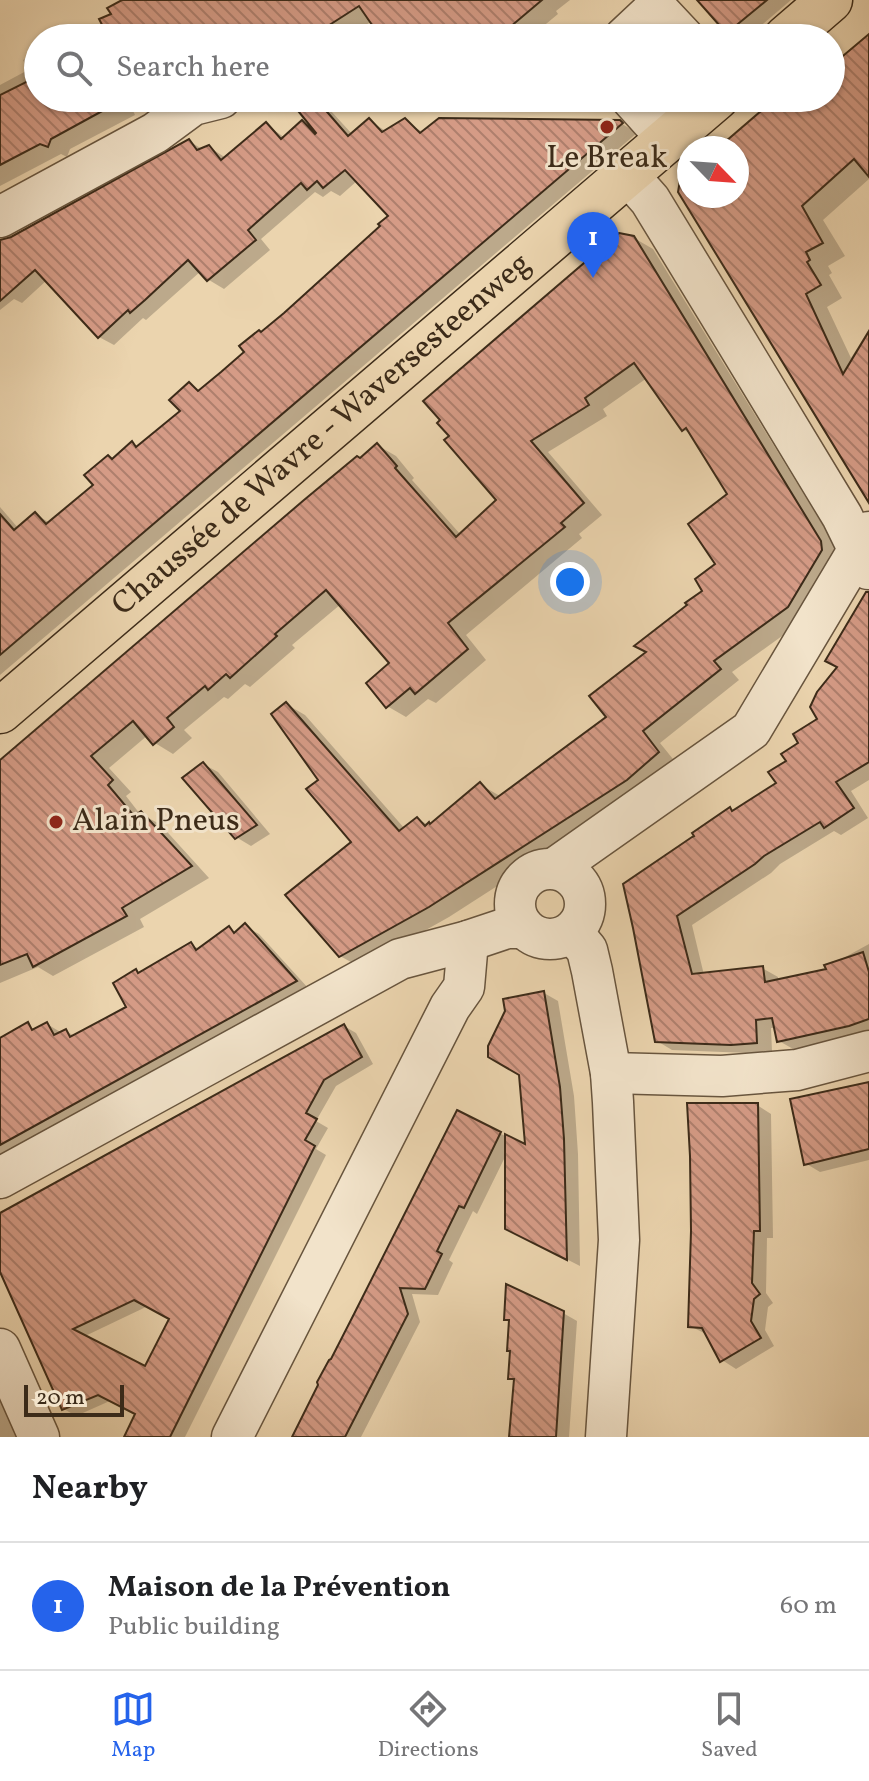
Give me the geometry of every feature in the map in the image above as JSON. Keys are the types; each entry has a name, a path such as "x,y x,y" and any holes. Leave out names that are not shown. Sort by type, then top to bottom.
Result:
{"main road":[{"path":"802,24 830,0"},
{"name":"Chaussée de Wavre - Waversesteenweg","path":"0,711 700,112"}],"street":[{"path":"637,24 656,4 672,24"},
{"path":"0,217 155,133 184,112"},
{"path":"644,112 668,139"},
{"path":"570,881 618,824 751,730 866,551 650,200 627,174"},
{"path":"544,869 570,881 586,904 580,922 572,932 547,940 523,928 516,917 514,903 523,880 544,869"},
{"path":"232,1437 450,1007 451,945 460,920 517,889"},
{"path":"0,1178 400,959 507,928 523,928"},
{"path":"572,932 587,950 611,1073 619,1240 606,1437"},
{"path":"611,1073 722,1076 797,1070 869,1051"},
{"path":"0,1349 39,1437"}],"building":[{"path":"122,0 542,0 514,24 371,24 359,6 331,24 102,24 99,19 111,14 107,8"},
{"path":"697,0 767,0 738,24 718,24"},
{"path":"869,34 869,177 854,159 802,206 823,243 806,252 810,260 807,262 821,285 806,294 843,374 869,331 869,503 688,208 749,208 749,136 732,136 760,112 845,112 845,54"},
{"path":"24,83 24,112 100,112 51,139 48,147 40,144 0,165 0,95"},
{"path":"299,112 327,112 348,136 369,118 382,132 405,118 420,133 439,118 620,120 623,123 0,655 0,514 14,530 35,512 46,524 93,485 84,475 108,455 112,459 132,441 136,447 180,411 169,400 189,382 198,391 221,372 244,352 239,346 284,313 388,216 345,170 323,188 317,181 307,190 301,183 248,230 256,240 207,281 188,260 98,338 35,270 0,301 0,240 11,237 189,139 197,150 209,145 221,160 266,122 281,139 302,120 316,133"},
{"path":"619,233 634,236 821,541 822,550 788,607 714,661 721,669 643,731 659,752 627,780 429,907 339,957 285,895 351,842 306,789 318,780 271,714 286,702 399,831 417,817 425,826 480,782 495,799 606,717 589,696 646,652 634,646 702,591 695,579 715,564 688,524 727,494 686,428 682,431 634,363 585,398 589,405 531,441 584,503 561,523 565,527 448,623 468,649 415,694 410,688 386,708 366,683 389,663 326,590 230,678 226,674 208,690 205,686 167,718 174,727 153,745 133,721 91,756 113,780 108,785 134,816 141,811 192,866 122,908 127,916 33,967 27,954 0,965 0,760 304,500 377,443 456,537 496,500 444,440 449,436 423,401"},
{"path":"866,592 869,592 869,762 836,782 854,808 824,828 820,822 764,856 677,916 692,974 763,966 765,982 826,969 824,965 863,952 869,972 869,1019 777,1042 772,1018 756,1020 757,1043 655,1042 623,884 694,836 692,833 730,807 732,811 776,783 768,772 786,761 781,754 798,743 793,734 817,719 810,707 817,692 837,667 825,661"},
{"path":"203,762 257,825 235,839 182,778"},
{"path":"245,923 297,981 0,1145 0,1038 28,1022 32,1030 47,1022 54,1035 66,1029 70,1037 126,1007 113,983 136,969 138,973 191,942 196,950 229,926 234,933"},
{"path":"544,991 560,1087 567,1260 505,1229 505,1134 525,1144 519,1075 488,1057 488,1046 505,1011 503,999"},
{"path":"344,1024 362,1057 324,1080 306,1113 317,1119 305,1140 315,1146 170,1437 124,1437 135,1414 98,1395 62,1410 0,1272 0,1213","holes":["134,1300 169,1319 145,1366 73,1329"]},
{"path":"869,1082 869,1149 804,1165 790,1099"},
{"path":"687,1103 758,1103 760,1231 754,1231 752,1283 760,1294 754,1299 751,1321 761,1338 720,1362 702,1328 688,1327 691,1231"},
{"path":"457,1110 501,1132 464,1208 459,1206 437,1251 442,1254 425,1289 400,1288 408,1314 345,1437 292,1437 317,1382"},
{"path":"506,1284 564,1311 556,1437 509,1437 514,1379 508,1379 509,1320 504,1320"}],"place":[{"name":"Le Break","path":"607,127"},
{"name":"Maison de la Prévention","path":"593,278"},
{"name":"Alain Pneus","path":"56,822"}]}
